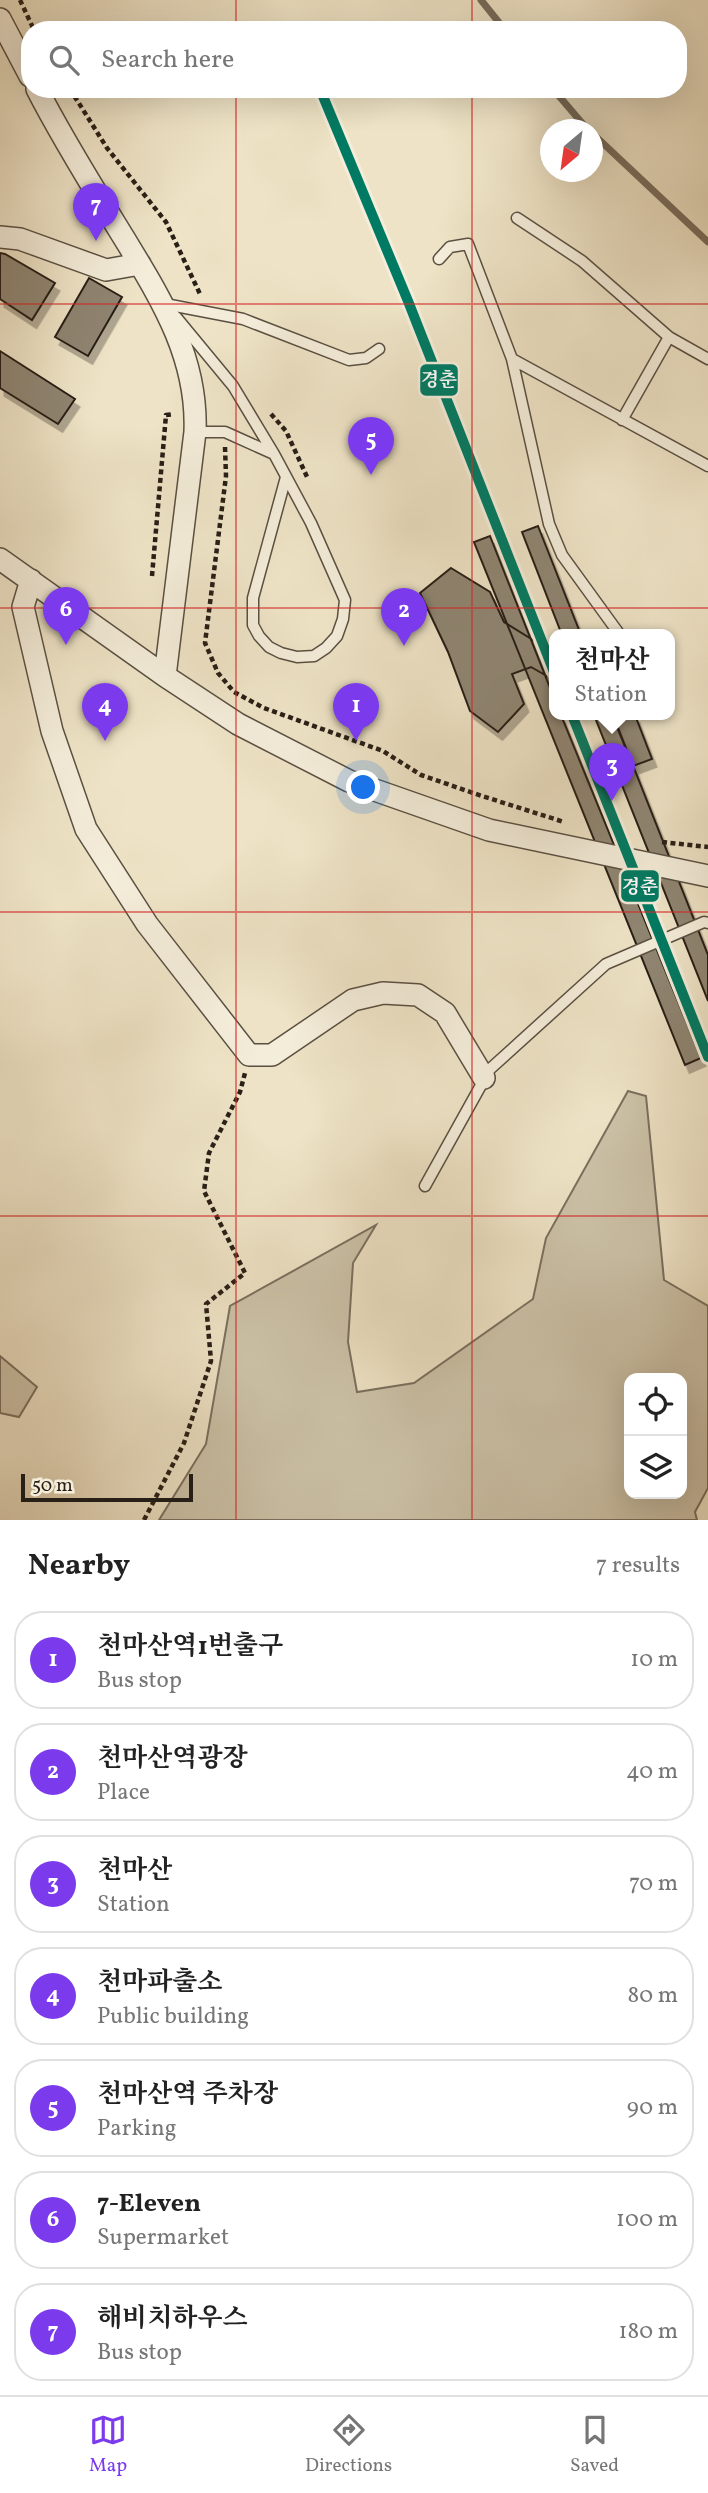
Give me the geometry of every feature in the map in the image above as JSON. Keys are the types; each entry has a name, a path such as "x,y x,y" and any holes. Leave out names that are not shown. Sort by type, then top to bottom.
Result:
{"street":[{"path":"0,19 21,59"},
{"path":"42,98 164,304 191,378 195,421 165,676"},
{"path":"0,237 20,239 106,270 139,264"},
{"path":"0,559 237,724 349,781 489,830 698,875"},
{"path":"31,580 23,607 52,731 86,829 147,925 249,1055 272,1055 353,1000 383,993 418,995 445,1013 484,1078"}],"lane":[{"path":"517,218 582,261 669,337 708,359"},
{"path":"439,259 450,247 468,244 512,359 549,524 562,555 616,629"},
{"path":"164,304 243,319 349,360 366,358 379,349"},
{"path":"164,304 233,386 274,454 286,477 310,523 345,600 343,619 337,636 314,656 297,657 269,647 253,625 253,598 286,477"},
{"path":"622,420 669,337"},
{"path":"512,359 708,466"},
{"path":"195,421 274,454"},
{"path":"425,1185 489,1069 606,964 704,922 708,923"}],"path":[{"path":"20,0 30,21"},
{"path":"76,98 107,148 166,222 199,288 205,312"},
{"path":"270,413 286,431 309,482"},
{"path":"152,576 166,415 195,421"},
{"path":"673,844 708,847"},
{"path":"144,1520 184,1443 211,1361 206,1304 245,1273 204,1191 209,1153 240,1092 249,1055"}],"shaded area":[{"path":"628,1091 646,1096 664,1280 708,1306 708,1488 695,1512 697,1520 159,1520 206,1444 230,1306 376,1225 353,1263 348,1342 357,1392 414,1383 533,1299 546,1238"},
{"path":"0,1356 37,1387 19,1417 0,1413"}],"building":[{"path":"0,253 55,283 32,320 0,299"},
{"path":"89,278 122,297 88,356 55,337"},
{"path":"0,351 75,399 58,424 0,388"},
{"path":"538,526 579,629 560,629 522,532"},
{"path":"490,536 549,685 549,720 563,720 701,1058 685,1065 474,542"},
{"path":"451,568 490,592 504,622 549,650 549,677 531,667 512,674 524,704 498,732 470,711 448,652 420,593"},
{"path":"596,720 615,720 708,955 708,1001"},
{"path":"614,720 637,720 652,759 633,766"}],"waterway":[{"path":"481,0 498,21"},
{"path":"561,98 579,119"},
{"path":"603,143 708,242"}],"transit line":[{"name":"경춘","path":"324,98 408,301 549,659"},
{"name":"경춘","path":"574,720 708,1057"}],"place":[{"name":"해비치하우스","path":"96,241"},
{"name":"천마산역 주차장","path":"371,475"},
{"name":"7-Eleven","path":"66,645"},
{"name":"천마산역광장","path":"404,646"},
{"name":"천마파출소","path":"105,741"},
{"name":"천마산역1번출구","path":"356,741"},
{"name":"천마산","path":"612,801"}]}
